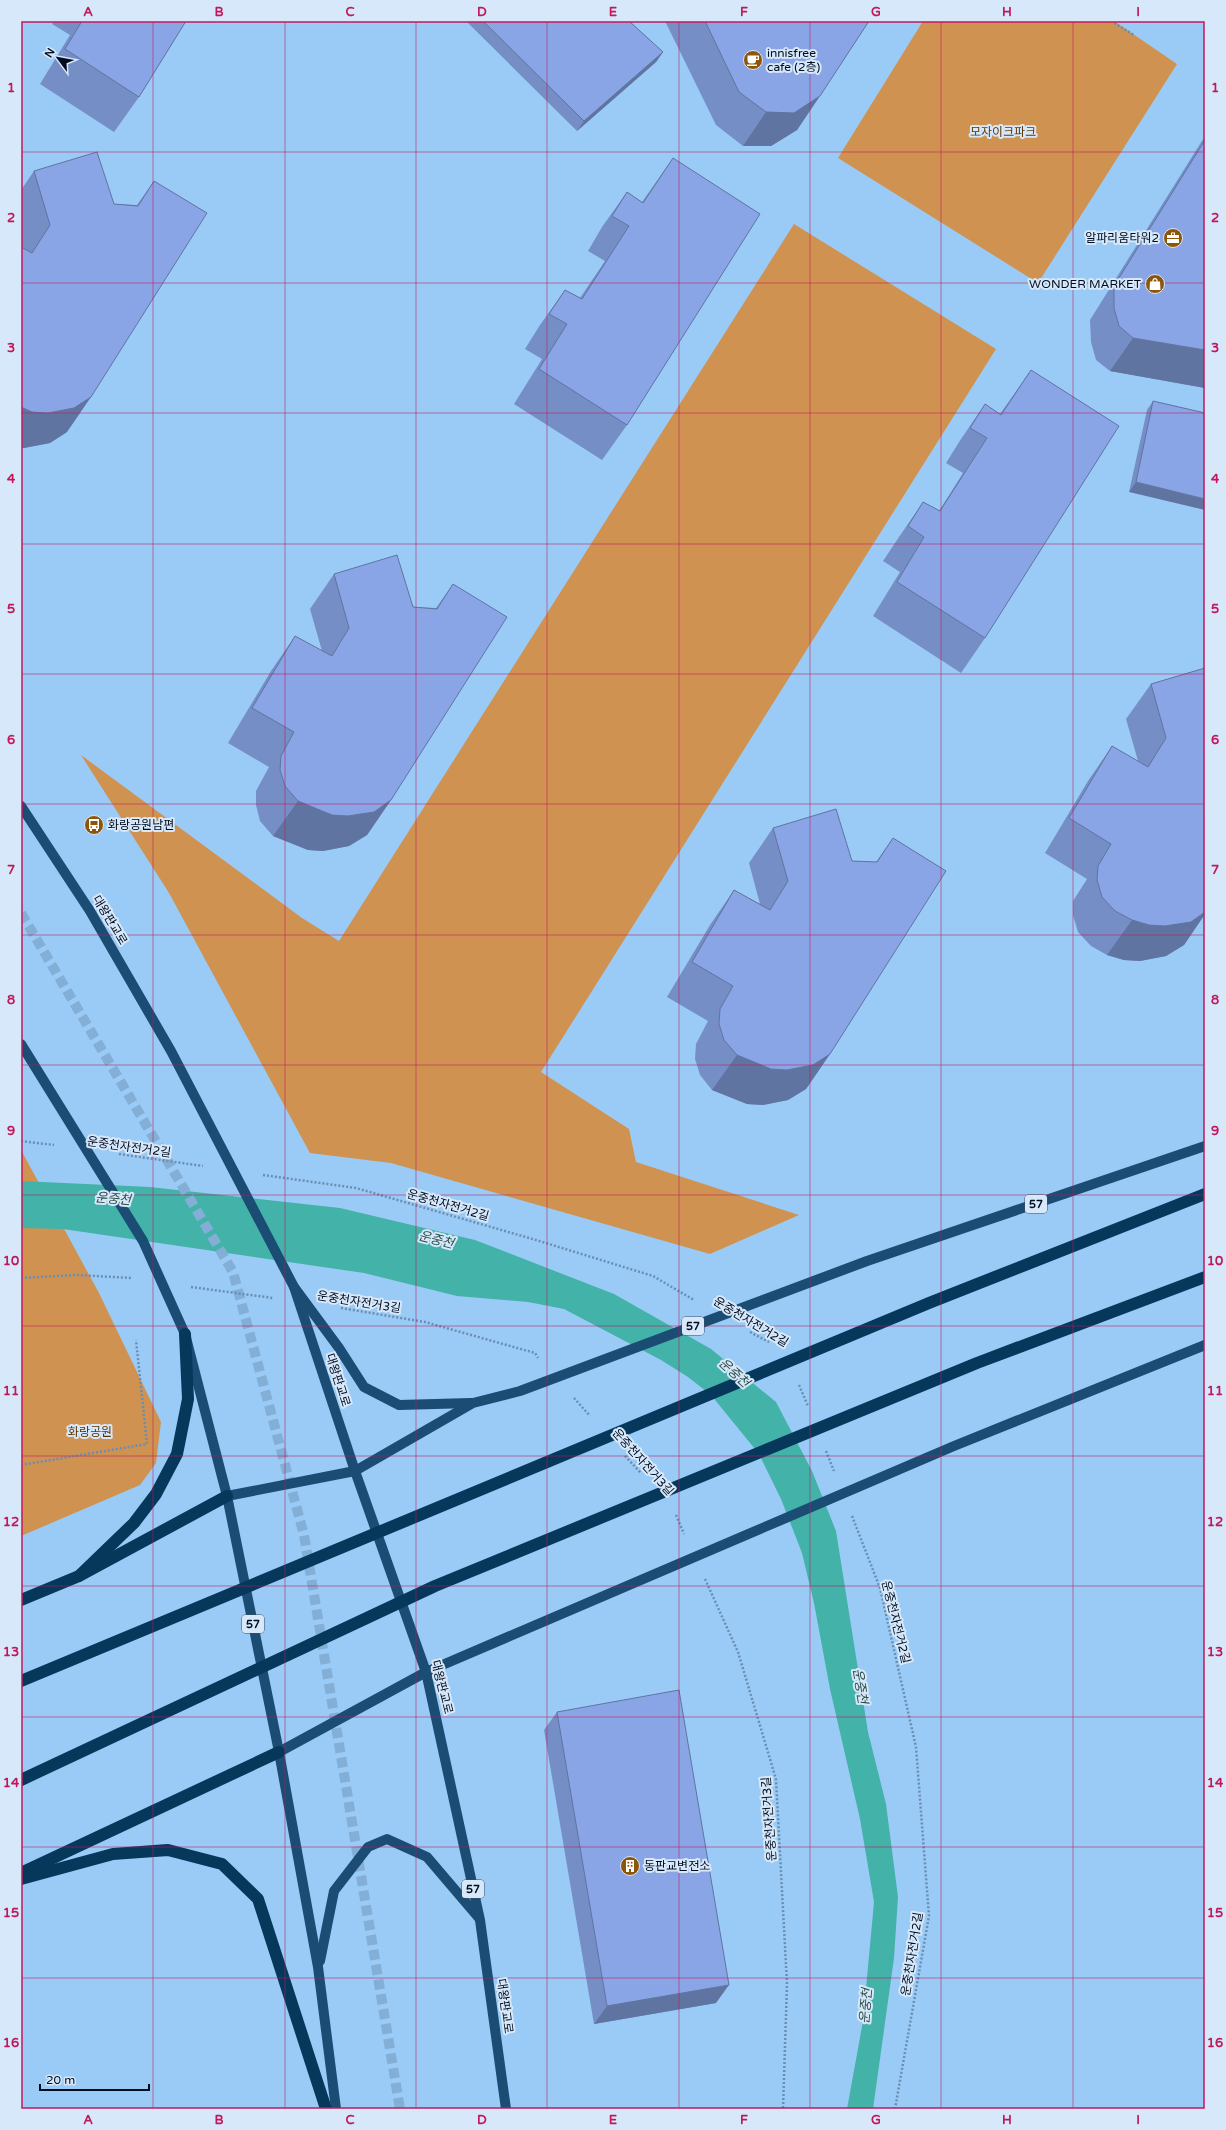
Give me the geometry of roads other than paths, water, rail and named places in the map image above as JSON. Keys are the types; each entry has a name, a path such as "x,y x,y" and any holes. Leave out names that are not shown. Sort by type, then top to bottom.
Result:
{"highway":[{"path":"21,1682 929,1303 1205,1194"},
{"path":"21,1780 436,1586 977,1363 1205,1277"},
{"path":"79,1576 134,1523 156,1494 177,1454 188,1399 185,1334"},
{"path":"21,1600 79,1576 227,1496"},
{"path":"21,1873 279,1752"},
{"path":"21,1879 113,1854 168,1850 222,1864 258,1899 326,2109"}],"main road":[{"name":"대왕판교로","path":"21,806 90,911 171,1051 294,1287 355,1471 426,1672 480,1920 506,2109"},
{"path":"21,1044 143,1241 185,1334 227,1496"},
{"name":"57","path":"336,2109 318,1966 279,1752 227,1496 355,1471 473,1403 520,1391 867,1261 1205,1146"},
{"path":"294,1287 339,1348 364,1387 399,1405 473,1403"},
{"path":"279,1752 426,1672 954,1446 1205,1345"},
{"path":"318,1966 334,1891 368,1847 387,1839 427,1857 480,1920"}],"water":[{"name":"운중천","path":"21,1181 150,1187 340,1208 475,1240 614,1294 711,1349 776,1402 812,1471 836,1531 868,1732 886,1804 898,1897 894,1958 873,2109 847,2109 863,2021 874,1902 860,1819 830,1689 814,1603 802,1553 781,1499 759,1454 711,1395 688,1377 661,1360 564,1309 528,1302 457,1296 364,1273 63,1229 21,1228"}],"tunnel":[{"path":"21,913 233,1272 304,1535 400,2109"}],"place":[{"name":"innisfree cafe (2층)","path":"753,60"},
{"name":"알파리움타워2","path":"1173,238"},
{"name":"WONDER MARKET","path":"1155,284"},
{"name":"화랑공원남편","path":"94,825"},
{"name":"동판교변전소","path":"630,1866"}],"park label":[{"name":"모자이크파크","path":"1003,132"},
{"name":"화랑공원","path":"90,1432"}]}
